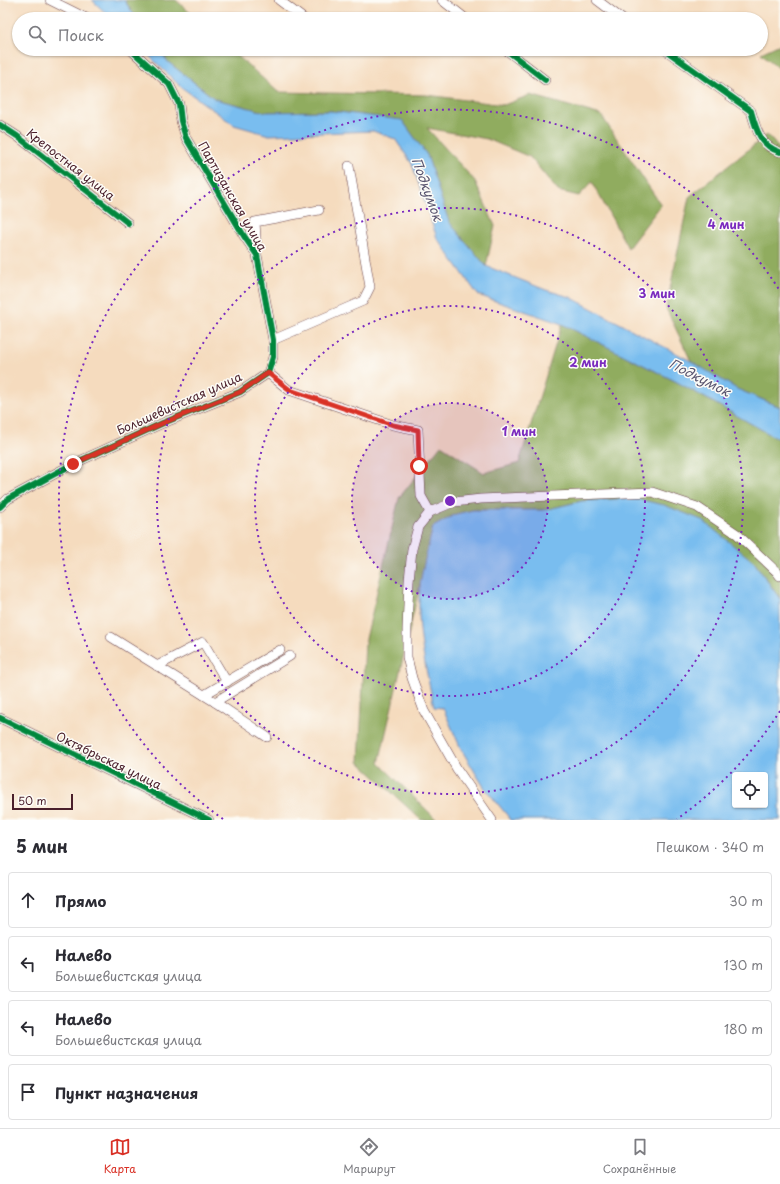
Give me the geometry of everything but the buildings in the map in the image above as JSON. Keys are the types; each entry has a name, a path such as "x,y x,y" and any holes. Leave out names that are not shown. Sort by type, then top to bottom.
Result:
{"street":[{"path":"50,0 74,12"},
{"path":"279,0 295,12"},
{"path":"442,0 457,12"},
{"path":"597,0 613,12"},
{"name":"Партизанская улица","path":"138,56 169,84 179,104 181,121 186,138 244,236 257,255 274,340 273,357 268,373"},
{"path":"514,56 545,80"},
{"path":"674,56 752,111 757,132 768,145 780,152"},
{"name":"Крепостная улица","path":"0,125 17,136 128,222"},
{"path":"274,340 363,301 370,287 349,166"},
{"path":"257,255 255,222 319,210"},
{"path":"268,373 290,390 393,425 418,430 421,496 430,512"},
{"name":"Большевистская улица","path":"0,507 8,499 73,464 163,423 240,392 268,373"},
{"path":"492,820 457,769 424,711 412,678 409,664 407,629 412,549 418,527 430,512 454,502 481,499 652,492 696,507 737,534 780,576"},
{"path":"111,637 215,702 267,737"},
{"path":"157,666 203,642 227,682"},
{"path":"204,695 280,650"},
{"path":"215,702 290,656"},
{"name":"Октябрьская улица","path":"0,718 209,820"}],"green space":[{"path":"176,0 189,12 132,12 125,1"},
{"path":"780,44 780,69 765,56 768,56 768,50"},
{"path":"164,56 238,56 278,92 427,95 504,105 530,95 601,115 661,205 628,248 592,182 579,196 558,191 530,157 487,139 427,128 475,181 495,226 486,266 449,222 427,155 402,120 331,111 265,112 215,99 168,62"},
{"path":"767,135 780,149 780,407 737,389 691,361 666,308 689,197"},
{"path":"562,324 677,382 780,440 780,599 754,562 582,501 544,510 473,510 433,527 379,763 437,820 421,820 359,762 365,643 399,498 441,445 484,473 519,463"}],"water":[{"path":"92,0 124,0 132,12 105,12"},
{"name":"Подкумок","path":"149,56 164,56 168,62 215,99 265,112 331,111 402,120 427,155 449,222 486,266 546,290 570,297 691,361 737,389 780,407 780,440 677,382 562,324 478,295 437,238 412,164 395,139 373,131 269,135 234,125 181,87"},
{"path":"633,498 664,505 702,520 754,562 780,599 780,820 511,820 484,787 461,749 443,708 434,707 424,655 419,616 419,593 424,565 433,527 456,514 473,510 544,510 582,501"}],"cycle path":[{"path":"0,507 8,499 73,464 163,423 240,392 268,373 273,357 273,340 257,255 244,236 186,138 181,121 179,104 169,84 138,56"},
{"path":"514,56 545,80"},
{"path":"674,56 751,111 757,130 763,141 768,146 780,152"},
{"path":"0,125 17,136 128,223"},
{"path":"0,718 209,820"}],"route":[{"path":"73,464 163,423 240,392 268,373 290,390 393,425 418,430 419,466"}]}
